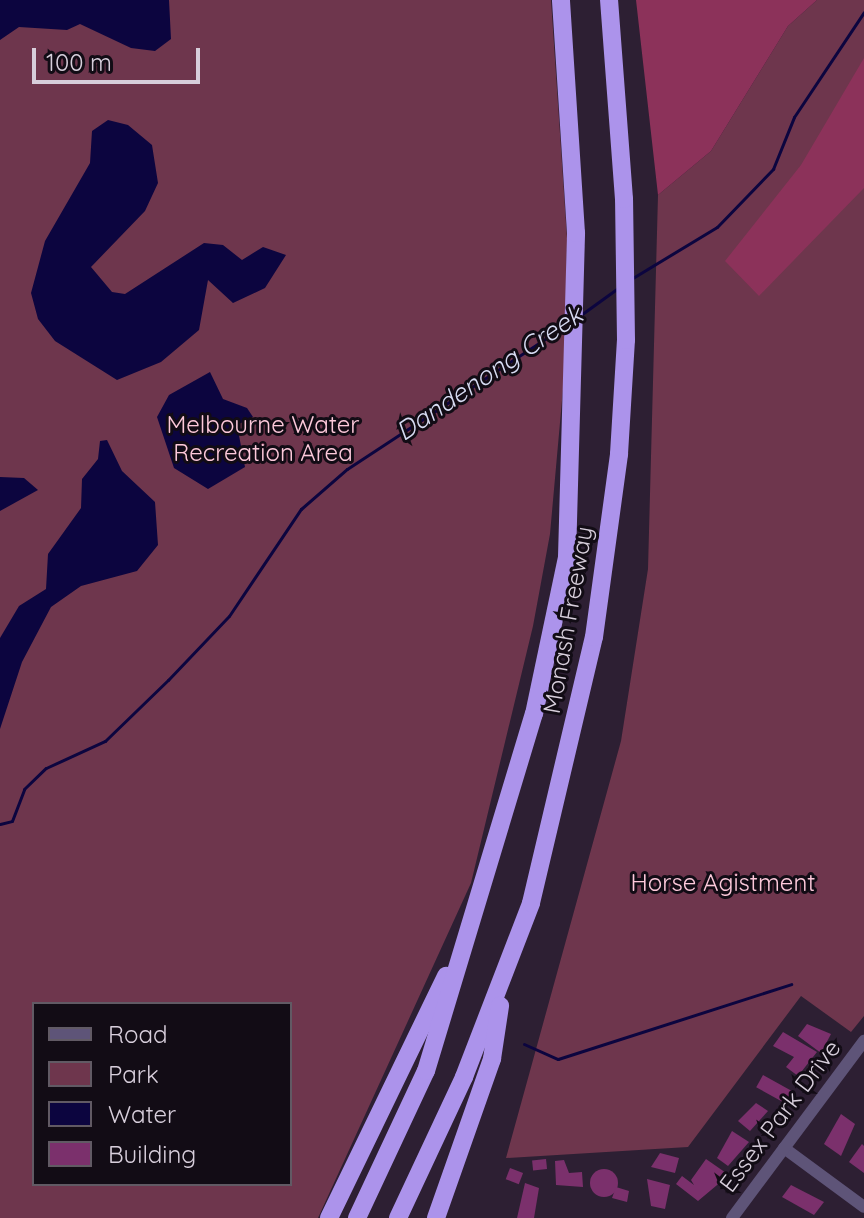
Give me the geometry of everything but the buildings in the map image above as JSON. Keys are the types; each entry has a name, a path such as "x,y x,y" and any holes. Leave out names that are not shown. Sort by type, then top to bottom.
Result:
{"highway":[{"name":"Monash Freeway","path":"357,1218 426,1071 534,714 567,557 577,378 576,233 561,0"},
{"name":"Monash Freeway","path":"398,1218 531,903 594,637 619,454 626,340 624,199 609,0"},
{"path":"329,1218 403,1055 464,943"},
{"path":"436,1218 492,1059 507,964"}],"street":[{"name":"Essex Park Drive","path":"732,1218 864,1041"},
{"path":"784,1148 864,1207"}],"green space":[{"name":"Melbourne Water Recreation Area","path":"0,0 551,0 567,238 565,367 550,534 533,626 471,883 318,1218 0,1218"},
{"name":"Horse Agistment","path":"817,0 864,0 864,1016 851,1032 801,996 688,1147 506,1158 621,741 648,569 658,195 711,151 788,26"}],"shaded area":[{"path":"636,0 817,0 788,26 711,151 658,195"},
{"path":"864,58 864,188 759,296 725,261 801,165"}],"water":[{"path":"0,0 169,0 171,39 155,51 131,48 80,24 67,30 19,27 0,40"},
{"path":"108,120 128,125 152,145 158,183 145,211 91,267 112,292 125,294 204,243 223,245 242,260 263,247 286,255 265,288 233,303 208,280 199,330 161,362 117,380 55,341 38,319 31,293 45,241 90,163 92,131"},
{"path":"210,372 223,399 247,408 253,417 237,425 245,467 208,489 174,468 157,417 169,395"},
{"path":"107,440 122,471 155,502 158,545 137,571 81,586 51,607 22,662 0,729 0,638 19,606 46,589 48,554 81,508 82,479 98,459 100,441"},
{"path":"0,477 24,478 38,490 0,511"}],"waterway":[{"name":"Dandenong Creek","path":"631,279 717,227 773,169 794,117 864,12"},
{"name":"Dandenong Creek","path":"582,314 618,288"},
{"name":"Dandenong Creek","path":"0,824 12,821 24,789 46,768 105,741 168,680 229,616 301,509 347,469 566,325"},
{"path":"524,1044 558,1059 791,984"}]}
